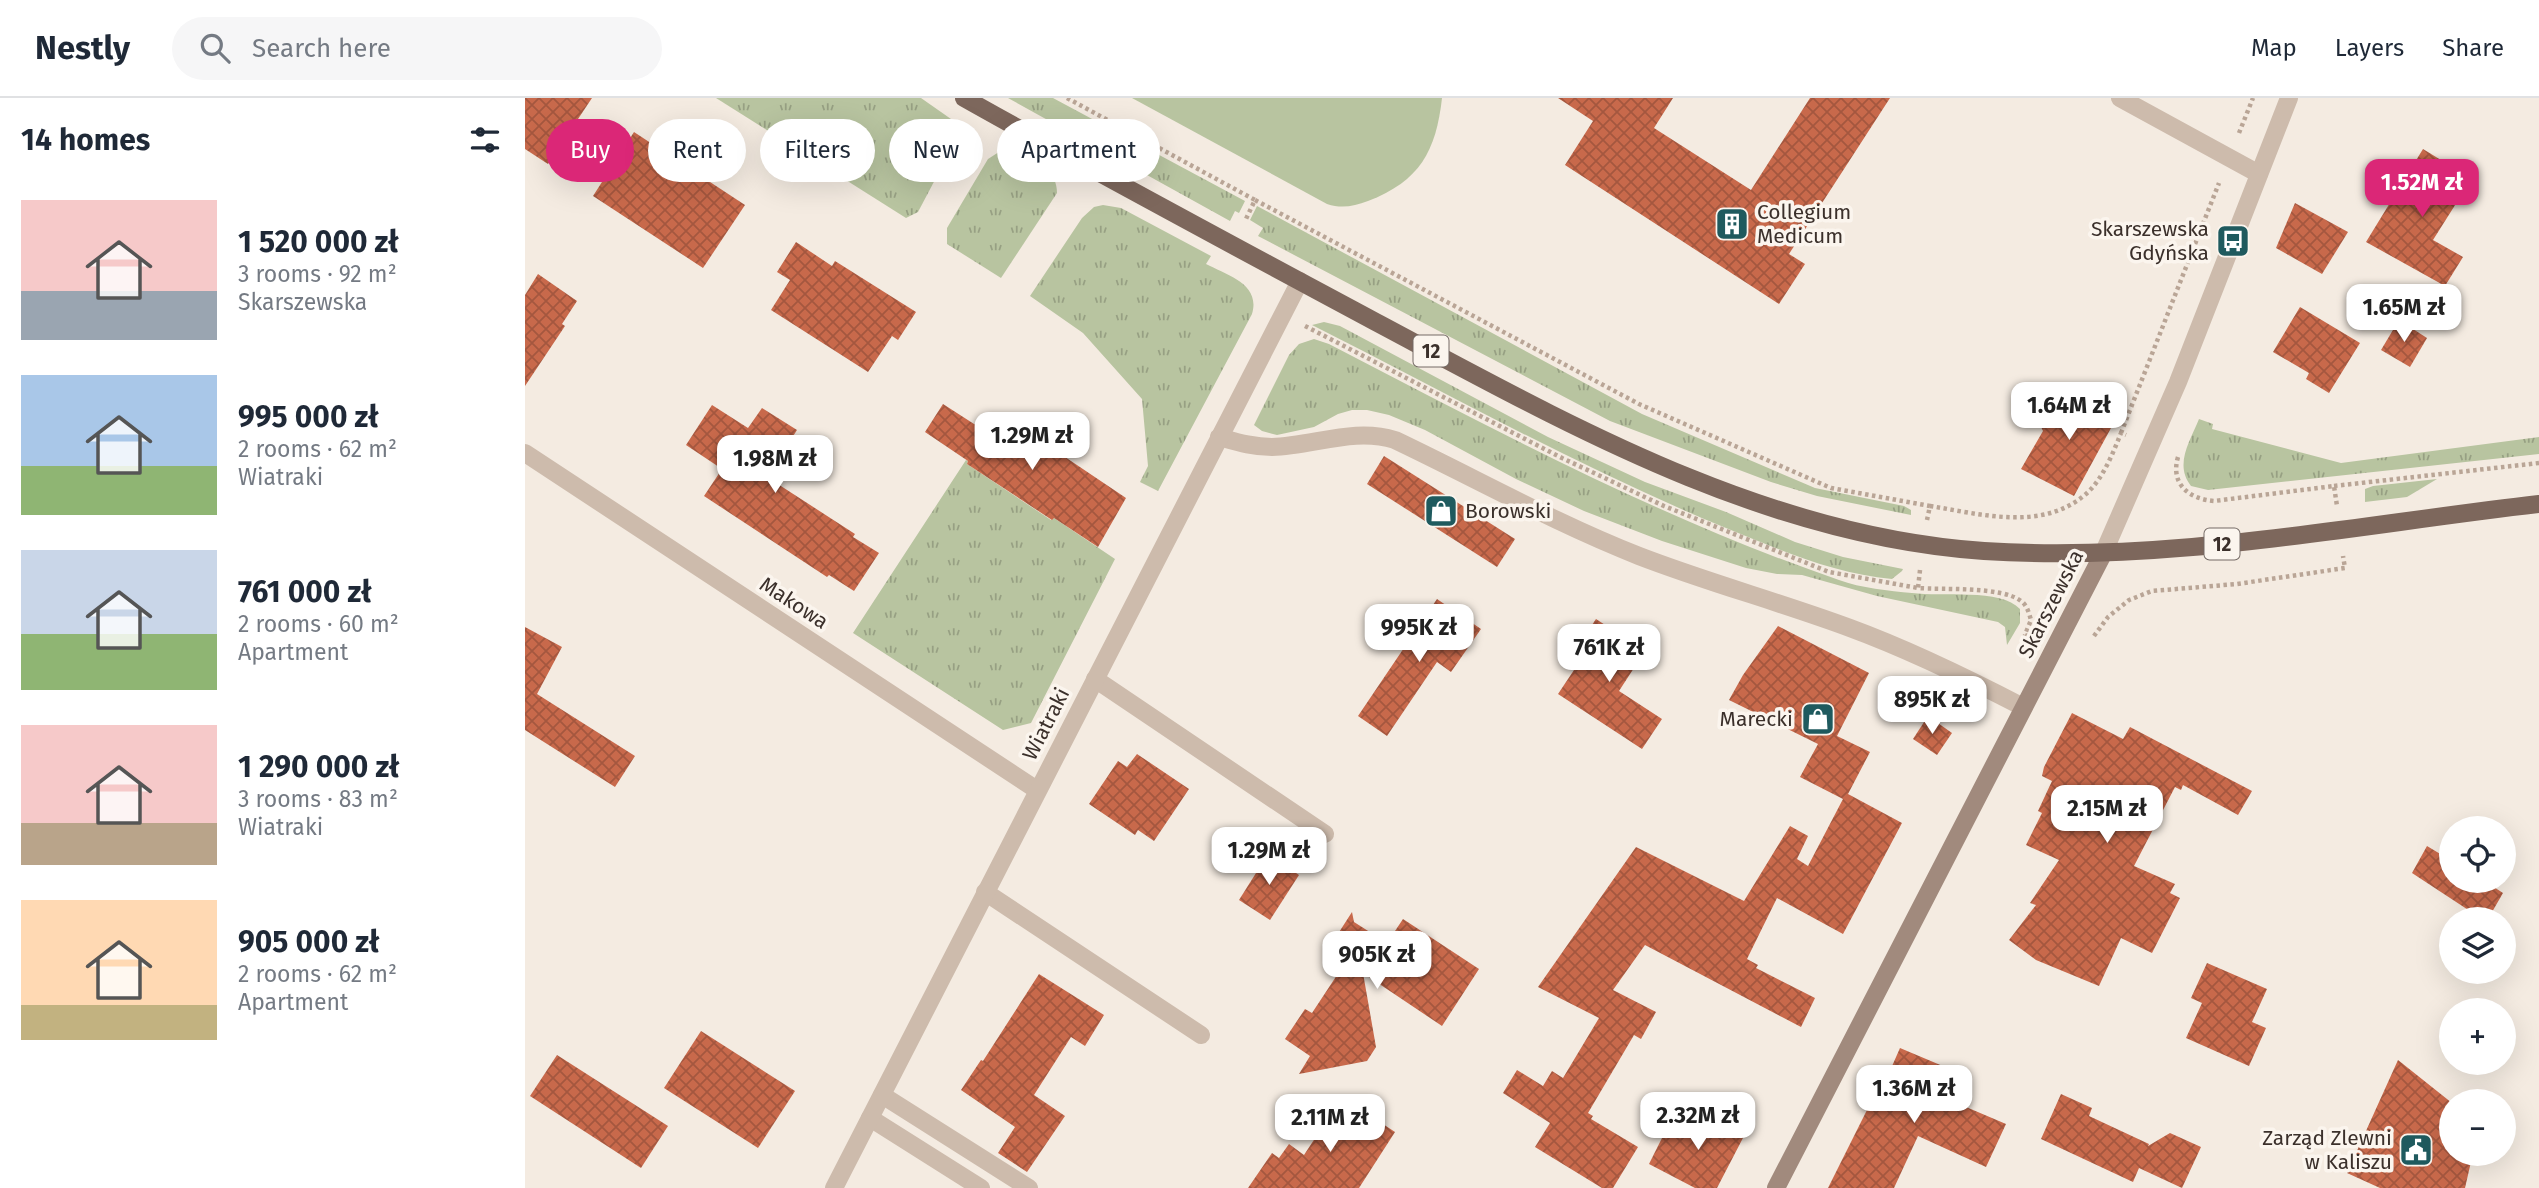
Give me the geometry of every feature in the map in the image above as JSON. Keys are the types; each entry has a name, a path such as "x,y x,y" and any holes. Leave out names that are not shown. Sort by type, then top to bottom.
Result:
{"main road":[{"name":"12","path":"964,98 1300,281 1599,439 1668,469 1814,521 1922,544 1981,551 2103,554 2209,546 2539,504"}],"street":[{"path":"2120,98 2259,174"},
{"name":"Skarszewska","path":"1776,1188 2103,554 2178,382 2288,98"},
{"name":"Wiatraki","path":"834,1188 1300,281"},
{"path":"1219,437 1252,446 1272,447 1378,434 1570,527 1735,591 1852,629 1959,674 2024,707"},
{"name":"Makowa","path":"525,453 1037,790"},
{"path":"1095,679 1325,834"},
{"path":"985,892 1201,1034"},
{"path":"882,1095 1029,1188"},
{"path":"870,1118 981,1188"}],"path":[{"path":"2121,433 2253,98"},
{"path":"1255,200 1639,404 1831,488 1930,506 1922,544 1918,589 1995,593 2013,597 2023,602 2031,620 2025,635 2053,649"},
{"path":"2334,486 2539,463"}],"green space":[{"path":"716,98 921,98 951,119 889,119 889,182 934,182 918,212 906,218 849,182 875,182 875,119 760,119 760,126"},
{"path":"1008,98 1053,98 1092,119 1046,119"},
{"path":"1132,98 1442,98 1430,149 1413,174 1386,193 1363,203 1343,207 1327,204"},
{"path":"997,153 997,182 1056,183 1057,193 1001,278 947,244 947,228 974,182 983,182 983,167 988,159"},
{"path":"1160,155 1245,201 1239,213 1235,211 1230,221 1160,182"},
{"path":"1103,205 1121,208 1211,256 1206,264 1240,282 1252,295 1252,314 1158,491 1140,482 1148,466 1142,399 1083,333 1030,296 1082,218 1094,207"},
{"path":"1257,206 1642,414 1815,488 1904,506 1911,510 1911,515 1817,496 1771,482 1610,421 1258,236 1263,228 1250,220"},
{"path":"1324,322 1340,326 1548,437 1645,482 1726,512 1795,542 1843,557 1903,569 1892,579 1849,572 1767,545 1673,505 1621,482 1312,325"},
{"path":"1314,339 1329,344 1454,409 1643,501 1773,556 1866,587 1924,594 1999,598 2020,609 2020,623 2007,645 2005,627 1998,622 1877,596 1802,575 1777,574 1746,568 1662,541 1584,511 1516,479 1425,430 1389,415 1352,410 1314,427 1277,435 1262,431 1254,425 1289,355 1299,344"},
{"path":"2199,419 2213,424 2212,429 2341,463 2539,437 2539,454 2208,490 2191,486 2184,470 2185,453"},
{"path":"966,460 967,464 1051,520 1054,518 1115,559 1031,723 1003,730 853,633"},
{"path":"2437,479 2407,497 2365,502 2365,489 2373,486"}],"building":[{"path":"525,98 592,98 578,119 546,119 546,163 525,149"},
{"name":"Collegium Medicum","path":"1558,98 1673,98 1654,128 1751,190 1810,98 1890,98 1789,254 1805,264 1779,304 1565,165 1593,121"},
{"path":"634,132 648,141 648,182 710,182 745,205 703,268 593,196 602,182 634,182"},
{"path":"2423,149 2462,173 2460,177 2469,183 2433,240 2463,257 2445,286 2366,242"},
{"path":"2295,203 2348,232 2322,274 2276,248"},
{"path":"796,242 832,266 835,261 916,312 898,340 892,336 868,372 771,310 790,280 777,272"},
{"path":"538,274 577,301 562,324 565,326 525,386 525,295"},
{"path":"2300,307 2360,343 2329,393 2306,379 2309,373 2273,352"},
{"path":"2399,320 2427,338 2410,367 2381,350"},
{"path":"2068,388 2117,417 2074,496 2021,469 2043,431 2035,414 2054,413"},
{"path":"943,404 988,433 1001,414 1126,498 1098,547 967,464 968,461 925,432"},
{"path":"712,405 748,428 762,408 797,430 767,477 855,534 853,537 879,553 854,591 829,575 827,577 704,496 722,469 686,445"},
{"name":"Borowski","path":"1384,456 1515,539 1497,567 1367,484"},
{"path":"1437,599 1481,629 1451,672 1437,662 1387,736 1358,716"},
{"path":"1596,619 1645,651 1619,691 1662,719 1642,749 1558,694 1578,664 1569,659"},
{"path":"1778,626 1869,673 1837,736 1870,752 1848,794 1902,823 1843,934 1777,898 1747,959 1758,965 1756,968 1815,998 1801,1027 1645,945 1613,990 1656,1012 1641,1039 1634,1035 1588,1113 1593,1116 1591,1119 1638,1147 1613,1188 1602,1188 1535,1147 1550,1123 1503,1093 1517,1070 1543,1086 1552,1071 1563,1078 1599,1018 1538,987 1636,847 1744,901 1790,826 1808,836 1797,859 1808,866 1843,799 1800,777 1818,744 1729,700 1743,675"},
{"path":"525,627 562,647 537,694 635,756 615,787 525,730"},
{"path":"2072,713 2123,739 2130,727 2252,791 2238,815 2183,785 2181,790 2175,787 2134,866 2175,884 2170,893 2180,898 2152,953 2121,938 2099,986 2036,960 2009,940 2036,905 2030,903 2059,860 2026,845 2042,813 2038,811 2052,781 2042,776 2044,767"},
{"path":"1928,716 1952,733 1937,755 1913,739"},
{"path":"1137,754 1189,789 1154,841 1138,830 1135,835 1089,804 1118,761 1127,767"},
{"path":"2427,846 2439,853 2439,891 2412,873"},
{"path":"1268,854 1299,875 1270,920 1239,900"},
{"path":"2442,893 2503,893 2495,907 2464,907"},
{"path":"1352,912 1354,922 1387,943 1403,919 1479,969 1442,1026 1363,973 1376,1047 1367,1061 1299,1074 1310,1056 1285,1039 1305,1009 1312,1013 1343,966 1325,954"},
{"path":"2207,963 2267,989 2252,1022 2266,1028 2249,1066 2186,1038 2202,1003 2191,998"},
{"path":"1039,974 1104,1015 1085,1046 1071,1037 1034,1095 1065,1116 1027,1172 998,1153 1015,1127 961,1090"},
{"path":"701,1031 795,1091 758,1148 664,1088"},
{"path":"1900,1048 1964,1075 1952,1101 2006,1124 1986,1167 1918,1136 1894,1188 1828,1188 1886,1072 1889,1073"},
{"path":"557,1055 668,1126 641,1168 530,1096"},
{"path":"2398,1060 2439,1093 2439,1166 2470,1166 2465,1188 2380,1188 2347,1173"},
{"path":"2061,1094 2092,1108 2089,1116 2149,1144 2148,1146 2170,1133 2201,1147 2182,1188 2139,1168 2133,1182 2041,1139"},
{"path":"1342,1097 1395,1132 1359,1188 1248,1188 1272,1153 1279,1158 1289,1144 1304,1155"},
{"path":"1693,1110 1744,1136 1717,1188 1695,1188 1649,1164 1667,1128 1680,1135"}],"place":[{"name":"Collegium Medicum","path":"1732,224"},
{"name":"Skarszewska Gdyńska","path":"2233,241"},
{"name":"Borowski","path":"1441,511"},
{"name":"Marecki","path":"1818,719"},
{"name":"Zarząd Zlewni w Kaliszu","path":"2416,1150"}]}
